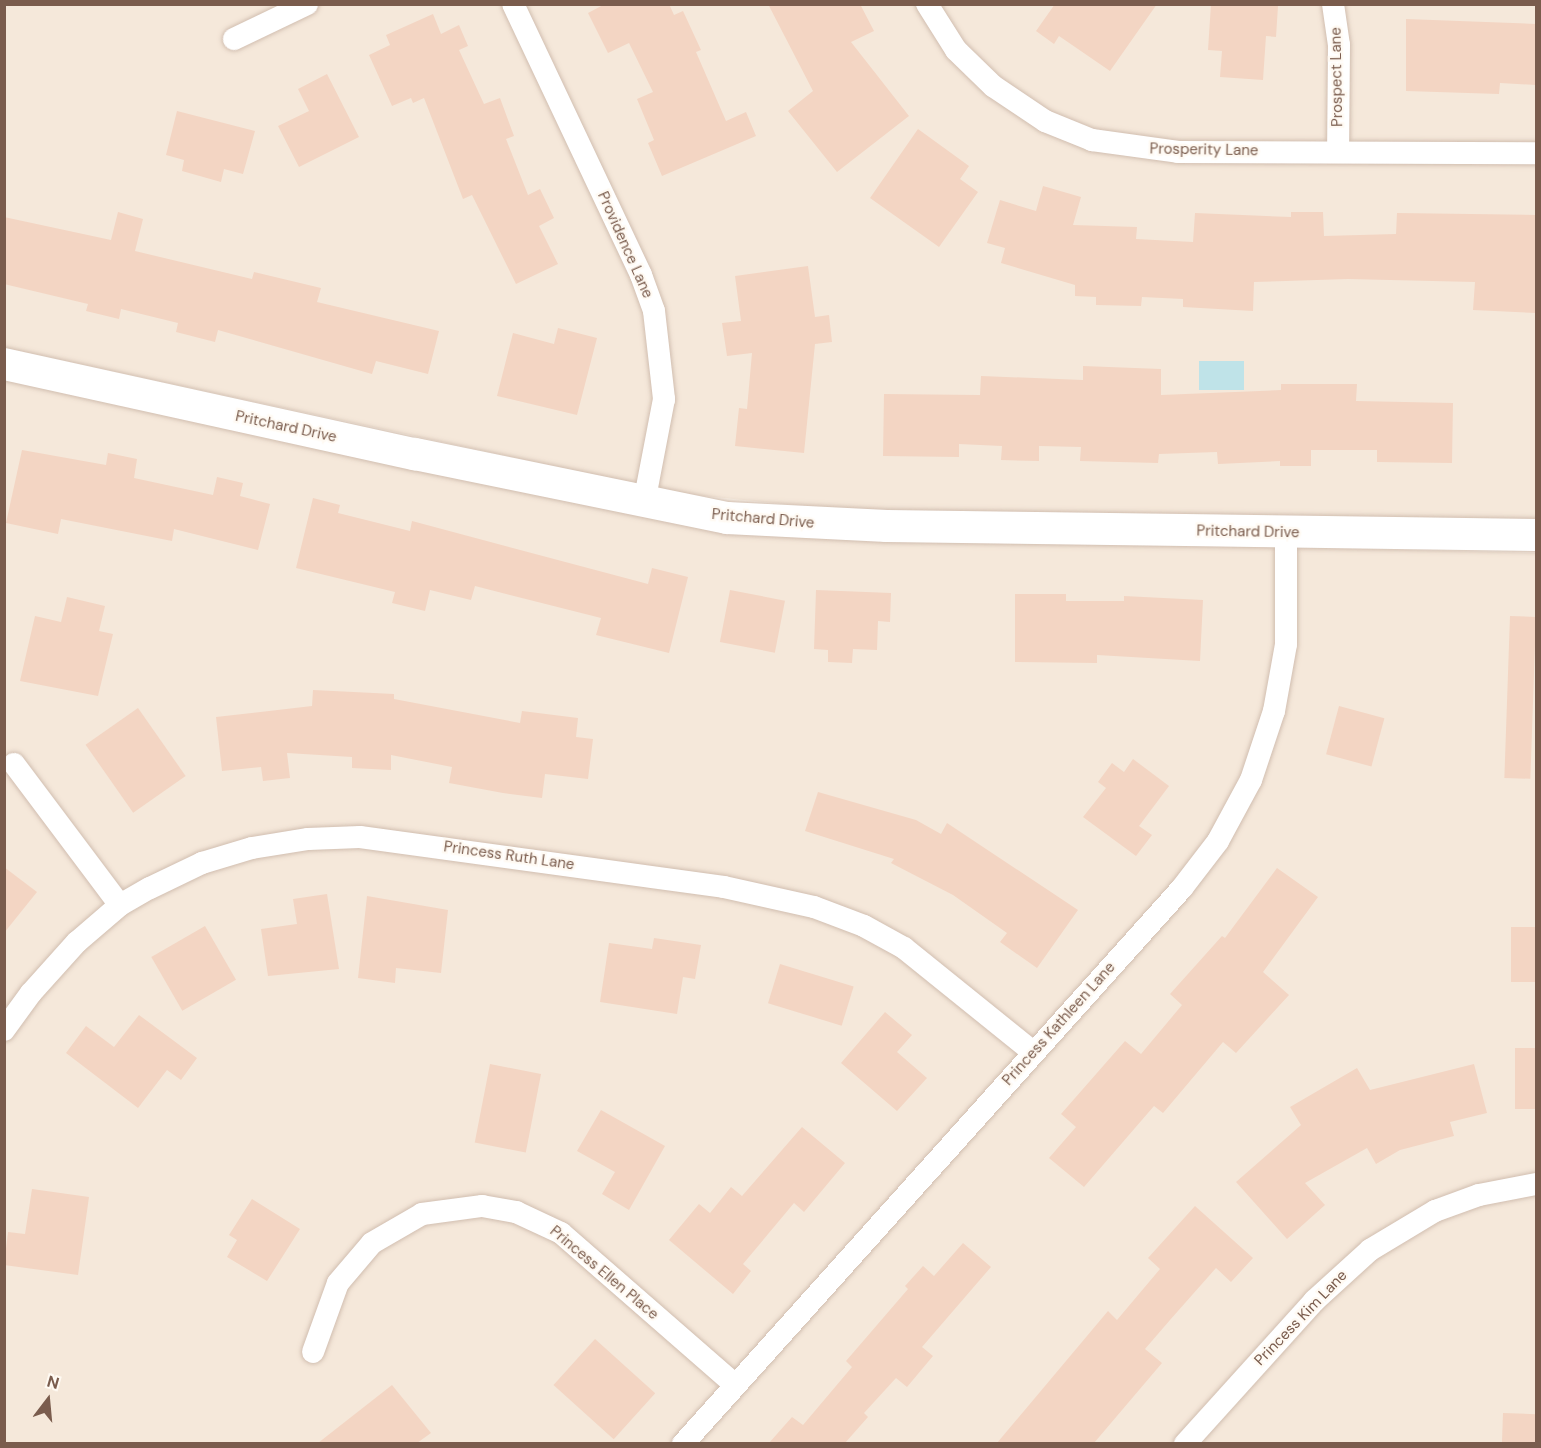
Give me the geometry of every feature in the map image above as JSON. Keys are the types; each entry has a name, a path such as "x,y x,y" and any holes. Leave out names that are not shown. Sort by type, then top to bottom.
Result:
{"street":[{"path":"234,39 307,4"},
{"name":"Providence Lane","path":"513,4 641,275 654,311 664,399 644,503"},
{"name":"Prosperity Lane","path":"927,4 941,30 980,74 1020,105 1066,131 1117,146 1178,152 1338,150 1536,153"},
{"name":"Prospect Lane","path":"1333,4 1339,45 1338,150"},
{"name":"Pritchard Drive","path":"4,364 644,503 767,521 1286,533 1536,535"},
{"name":"Princess Kathleen Lane","path":"683,1443 1182,888 1242,800 1264,747 1283,665 1286,533"},
{"path":"14,764 120,905"},
{"name":"Princess Ruth Lane","path":"4,1030 55,964 120,905 176,874 221,857 281,842 335,837 392,839 724,887 814,907 885,937 935,970 1033,1052"},
{"name":"Princess Kim Lane","path":"1185,1443 1314,1301 1370,1250 1436,1211 1479,1195 1536,1184"},
{"name":"Princess Ellen Place","path":"313,1353 338,1283 372,1243 422,1214 482,1206 516,1212 561,1233 735,1385"}],"shaded area":[{"path":"5,5 1536,5 1536,522 1289,523 825,508 684,494 5,348"},
{"path":"4,380 756,535 1536,553 1536,1443 5,1443"}],"water":[{"path":"1199,361 1244,361 1244,390 1199,390"}],"building":[{"path":"605,4 669,4 674,15 683,11 701,50 696,52 726,121 746,112 756,136 662,176 648,143 654,140 637,99 653,92 629,43 608,53 588,13"},
{"path":"768,4 860,4 874,31 851,42 909,116 837,172 788,111 813,91"},
{"path":"1055,4 1157,4 1110,71 1059,36 1054,44 1036,31"},
{"path":"1211,4 1278,6 1276,37 1266,36 1263,80 1220,77 1222,51 1208,50"},
{"path":"433,14 441,34 459,25 468,46 459,50 484,104 500,98 514,136 506,139 528,195 540,189 554,218 539,226 558,264 516,284 472,195 463,199 424,98 413,103 411,98 392,106 369,55 390,45 386,35"},
{"path":"1406,19 1536,24 1536,85 1500,83 1499,94 1406,91"},
{"path":"327,74 359,137 299,167 278,126 309,111 298,89"},
{"path":"177,111 255,131 243,174 224,169 221,182 182,171 184,160 166,155"},
{"path":"918,129 969,166 960,179 978,192 939,247 870,198"},
{"path":"1043,186 1081,197 1073,225 1137,227 1136,239 1193,242 1195,213 1291,217 1291,212 1323,212 1324,236 1396,234 1397,213 1536,215 1536,313 1473,310 1475,282 1348,279 1254,282 1253,311 1183,307 1183,299 1142,297 1141,306 1096,305 1096,297 1075,296 1075,285 1001,263 1005,248 987,243 1000,200 1036,211"},
{"path":"118,212 143,219 135,251 252,279 254,272 321,288 317,302 439,331 428,374 376,361 372,374 218,330 215,342 176,332 178,323 121,309 119,319 86,311 88,304 4,284 4,217 111,240"},
{"path":"808,266 815,317 829,315 832,342 815,344 804,453 735,446 739,408 747,409 752,353 727,356 722,323 741,321 735,276"},
{"path":"558,328 597,338 577,415 497,396 513,333 554,344"},
{"path":"1083,366 1161,369 1161,395 1281,390 1281,384 1357,384 1356,401 1453,403 1452,463 1377,462 1377,450 1311,450 1311,466 1280,466 1280,461 1218,464 1217,452 1159,454 1158,463 1080,461 1081,447 1039,446 1039,461 1001,460 1002,446 959,444 959,457 883,456 884,394 980,395 981,376 1083,380"},
{"path":"22,450 106,465 108,453 137,459 134,478 213,495 217,477 243,483 240,496 270,504 258,550 174,529 172,541 61,519 58,534 6,523"},
{"path":"313,498 340,505 338,513 410,531 412,521 648,584 652,568 688,577 669,653 596,635 601,618 475,586 471,600 430,590 425,611 392,603 395,592 296,568"},
{"path":"730,590 785,601 775,653 720,642"},
{"path":"816,590 891,593 890,622 878,621 877,650 853,649 852,663 828,662 828,650 814,649"},
{"path":"1015,594 1066,594 1066,601 1124,601 1124,596 1203,600 1200,661 1097,655 1097,663 1015,662"},
{"path":"67,597 105,606 99,631 113,634 98,696 20,681 35,616 61,622"},
{"path":"1510,616 1536,617 1530,779 1504,778"},
{"path":"313,690 394,694 394,699 520,723 522,711 578,718 576,737 593,739 588,779 545,774 542,798 449,783 452,767 391,755 391,770 352,768 352,757 287,753 290,778 263,781 261,767 222,771 216,717 312,706"},
{"path":"1339,706 1384,718 1371,766 1326,754"},
{"path":"138,708 186,776 133,813 86,745"},
{"path":"1133,759 1169,786 1139,826 1152,835 1136,856 1083,817 1106,788 1098,782 1112,763 1124,772"},
{"path":"818,792 916,820 941,834 947,823 1078,910 1037,968 1000,942 1007,933 953,895 891,863 894,859 805,831"},
{"path":"4,867 37,892 4,933"},
{"path":"1277,868 1318,897 1263,972 1289,995 1236,1053 1223,1042 1163,1113 1154,1106 1084,1187 1049,1158 1076,1127 1061,1114 1125,1041 1141,1054 1182,1005 1170,994 1222,936 1225,938"},
{"path":"327,894 339,969 268,976 261,929 297,924 293,899"},
{"path":"367,896 448,910 441,973 396,968 395,983 358,978"},
{"path":"205,926 236,980 182,1011 151,957"},
{"path":"1511,927 1536,927 1536,982 1511,982"},
{"path":"654,938 701,945 695,979 683,977 677,1014 600,1002 609,943 652,949"},
{"path":"780,964 854,987 842,1026 768,1003"},
{"path":"885,1012 912,1035 897,1052 927,1078 897,1111 841,1063"},
{"path":"139,1015 197,1058 181,1080 167,1070 138,1108 66,1053 86,1026 114,1047"},
{"path":"1515,1048 1536,1048 1536,1109 1515,1109"},
{"path":"490,1064 541,1074 526,1152 475,1143"},
{"path":"1474,1064 1487,1113 1450,1122 1454,1136 1400,1150 1376,1164 1367,1148 1305,1183 1325,1205 1287,1239 1236,1182 1301,1125 1290,1107 1357,1068 1370,1090"},
{"path":"601,1110 665,1146 629,1210 602,1194 615,1172 577,1151"},
{"path":"802,1127 845,1163 804,1212 794,1203 743,1264 751,1271 733,1294 669,1240 699,1204 710,1213 731,1187 742,1196"},
{"path":"32,1189 89,1197 78,1275 4,1265 8,1232 25,1234"},
{"path":"252,1199 300,1229 267,1281 227,1257 237,1240 229,1235"},
{"path":"1195,1206 1253,1258 1231,1282 1216,1268 1145,1349 1162,1363 1094,1443 997,1443 1108,1311 1117,1320 1160,1269 1148,1258"},
{"path":"963,1243 991,1267 922,1347 933,1356 907,1387 896,1378 864,1413 868,1417 845,1443 769,1443 792,1417 803,1425 852,1367 846,1361 908,1289 905,1286 923,1266 934,1276"},
{"path":"595,1339 655,1393 614,1439 554,1385"},
{"path":"392,1385 431,1433 417,1443 318,1443"},
{"path":"1503,1413 1536,1414 1535,1444 1502,1443"}]}
